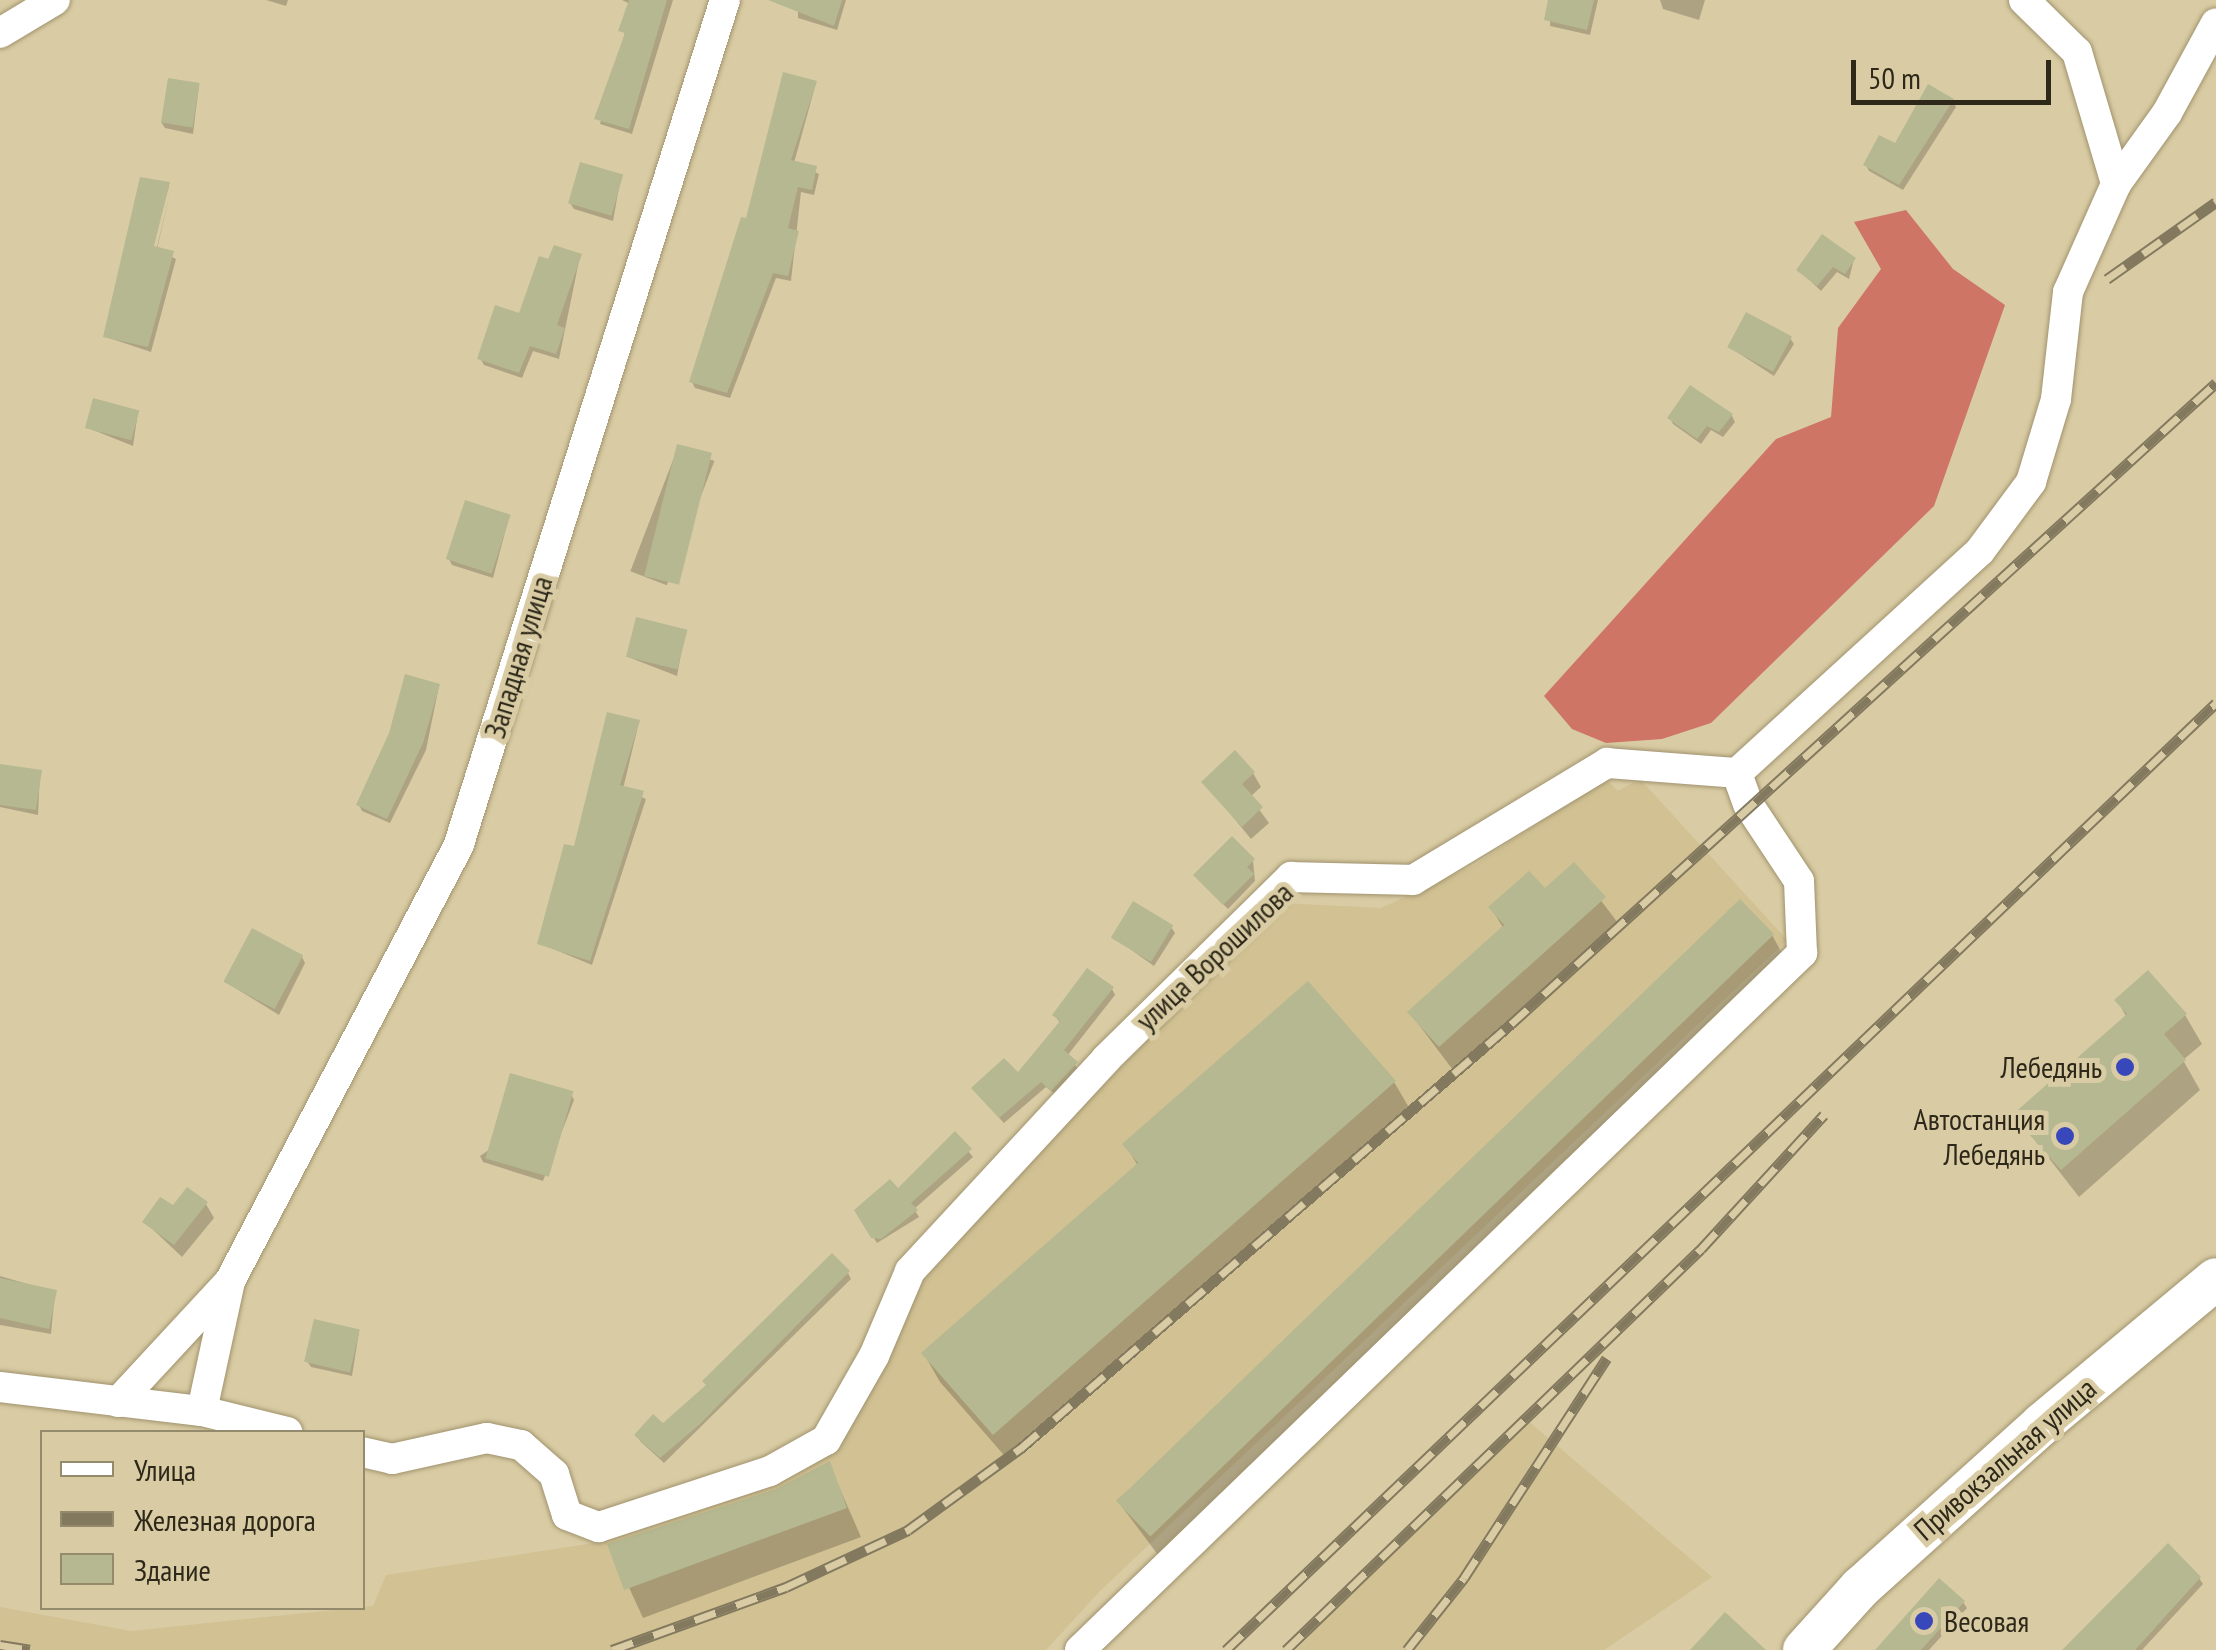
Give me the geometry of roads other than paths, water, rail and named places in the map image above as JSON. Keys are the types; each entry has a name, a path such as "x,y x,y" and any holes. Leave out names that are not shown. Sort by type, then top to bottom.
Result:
{"main road":[{"name":"Привокзальная улица","path":"1804,1650 1860,1588 2042,1424 2216,1279"}],"street":[{"path":"0,34 55,0"},
{"name":"Западная улица","path":"230,1281 459,844 725,0"},
{"path":"2024,0 2077,52 2116,184"},
{"path":"1080,1650 1802,954 1800,881 1748,804 1737,773 1980,552 2031,482 2056,399 2068,292 2116,184 2167,112 2216,23"},
{"name":"улица Ворошилова","path":"365,1453 392,1459 488,1438 521,1445 554,1474 567,1515 599,1527 770,1471 826,1440 874,1356 910,1271 1106,1059 1291,877 1414,880 1607,763 1737,773"},
{"path":"118,1402 230,1281"},
{"path":"202,1411 230,1281"},
{"path":"0,1387 202,1411 278,1430"}],"railway":[{"path":"2107,279 2216,202"},
{"path":"612,1650 786,1587 908,1530 1021,1448 1511,1024 2216,383"},
{"path":"1226,1650 2216,703"},
{"path":"1286,1650 1701,1249 1824,1115"},
{"path":"1407,1650 1464,1578 1607,1358"},
{"path":"0,1645 30,1650"}],"place":[{"name":"Лебедянь","path":"2125,1067"},
{"name":"Автостанция Лебедянь","path":"2065,1136"},
{"name":"Весовая","path":"1924,1621"}]}
